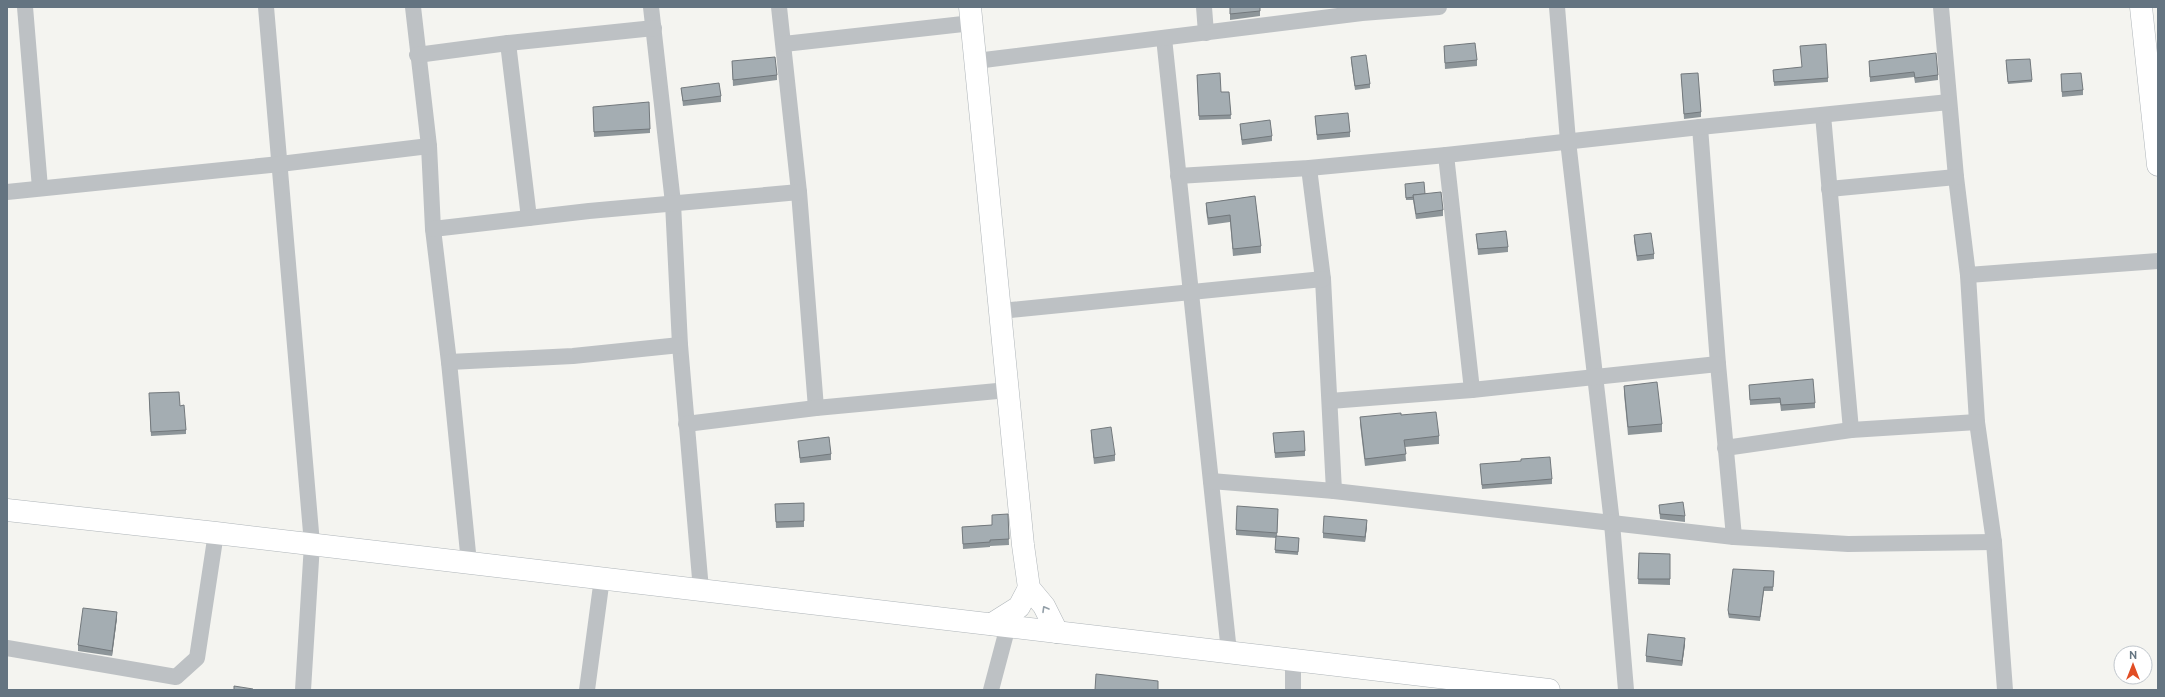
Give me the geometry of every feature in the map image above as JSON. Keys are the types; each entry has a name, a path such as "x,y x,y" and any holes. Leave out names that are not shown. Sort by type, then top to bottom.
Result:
{"street":[{"path":"25,7 40,188"},
{"path":"266,7 312,544 302,690"},
{"path":"413,7 417,55 429,146 433,229 449,362 469,563"},
{"path":"651,7 673,202 680,345 701,590"},
{"path":"780,7 799,192 816,408"},
{"path":"1204,7 1206,33"},
{"path":"976,61 1206,33 1362,10 1439,7"},
{"path":"1557,7 1568,141 1612,523 1626,690"},
{"path":"1941,7 1956,177 1968,275 1977,422 1994,542 2005,690"},
{"path":"2142,7 2158,165"},
{"path":"784,44 971,15 1023,545 1029,588 1044,606 1057,632"},
{"path":"417,55 508,43 654,28"},
{"path":"1164,38 1229,652"},
{"path":"508,43 529,218"},
{"path":"1178,176 1309,168 1446,155 1700,127 1950,102"},
{"path":"1823,115 1850,430"},
{"path":"1700,127 1718,364 1734,537"},
{"path":"7,192 280,164 429,146"},
{"path":"1446,155 1472,390"},
{"path":"1309,168 1323,280 1334,491"},
{"path":"1829,188 1956,177"},
{"path":"433,229 673,202 799,192"},
{"path":"1968,275 2158,261"},
{"path":"1001,311 1323,280"},
{"path":"449,362 573,356 680,345"},
{"path":"1330,401 1472,390 1718,364"},
{"path":"686,424 816,408 1008,390"},
{"path":"1725,448 1850,430 1977,422"},
{"path":"1211,481 1334,491 1734,537 1848,544 1994,542"},
{"path":"7,510 312,544 1229,652 1293,660 1444,684 1549,690"},
{"path":"7,648 176,677 197,658 216,533"},
{"path":"587,690 602,578"},
{"path":"991,690 1000,625 1019,608 1029,588"},
{"path":"1293,660 1293,690"}],"building":[{"path":"1230,7 1260,7 1260,11 1230,14"},
{"path":"1475,43 1477,60 1445,63 1444,46"},
{"path":"1826,44 1828,78 1774,82 1773,70 1802,67 1800,46"},
{"path":"1936,53 1938,75 1915,78 1914,72 1870,77 1869,61"},
{"path":"1366,55 1370,84 1355,86 1351,57"},
{"path":"775,57 777,75 733,80 732,61"},
{"path":"2030,59 2032,80 2008,82 2006,60"},
{"path":"1220,73 1221,92 1229,92 1231,115 1199,116 1197,75"},
{"path":"1698,73 1701,112 1684,114 1681,74"},
{"path":"2081,73 2083,90 2062,92 2061,74"},
{"path":"719,83 721,96 683,101 681,88"},
{"path":"649,102 650,129 594,132 593,107"},
{"path":"1348,113 1350,132 1317,135 1315,116"},
{"path":"1270,120 1272,136 1242,140 1240,124"},
{"path":"1424,182 1425,194 1413,195 1414,197 1406,198 1405,184"},
{"path":"1441,192 1443,210 1416,214 1413,195"},
{"path":"1255,196 1261,246 1233,249 1230,215 1208,218 1206,203"},
{"path":"1506,231 1508,247 1478,249 1476,234"},
{"path":"1651,233 1654,254 1637,256 1634,235"},
{"path":"1813,379 1815,403 1781,405 1780,398 1750,400 1749,385"},
{"path":"1657,382 1662,424 1628,427 1624,386"},
{"path":"179,392 180,406 184,405 186,430 151,432 149,393"},
{"path":"1436,412 1439,436 1404,440 1406,454 1365,459 1360,417 1401,413 1401,415"},
{"path":"1111,427 1115,455 1094,458 1091,430"},
{"path":"1304,431 1305,451 1275,453 1273,433"},
{"path":"829,437 831,454 800,458 798,441"},
{"path":"1550,457 1552,479 1482,485 1480,464"},
{"path":"1683,502 1685,516 1660,514 1659,505"},
{"path":"804,503 804,521 776,522 775,504"},
{"path":"1237,506 1278,509 1277,533 1236,530"},
{"path":"1008,514 1009,539 963,544 962,527 992,525 992,515"},
{"path":"1324,516 1367,520 1365,537 1323,533"},
{"path":"1276,536 1299,538 1298,552 1275,550"},
{"path":"1639,553 1670,554 1670,579 1638,579"},
{"path":"1733,569 1774,571 1773,587 1764,587 1760,617 1729,614 1728,610"},
{"path":"83,608 117,612 112,651 78,645"},
{"path":"1648,634 1685,638 1682,661 1646,656"},
{"path":"1096,674 1158,681 1158,690 1095,690"},
{"path":"234,686 253,689 234,690"}]}
